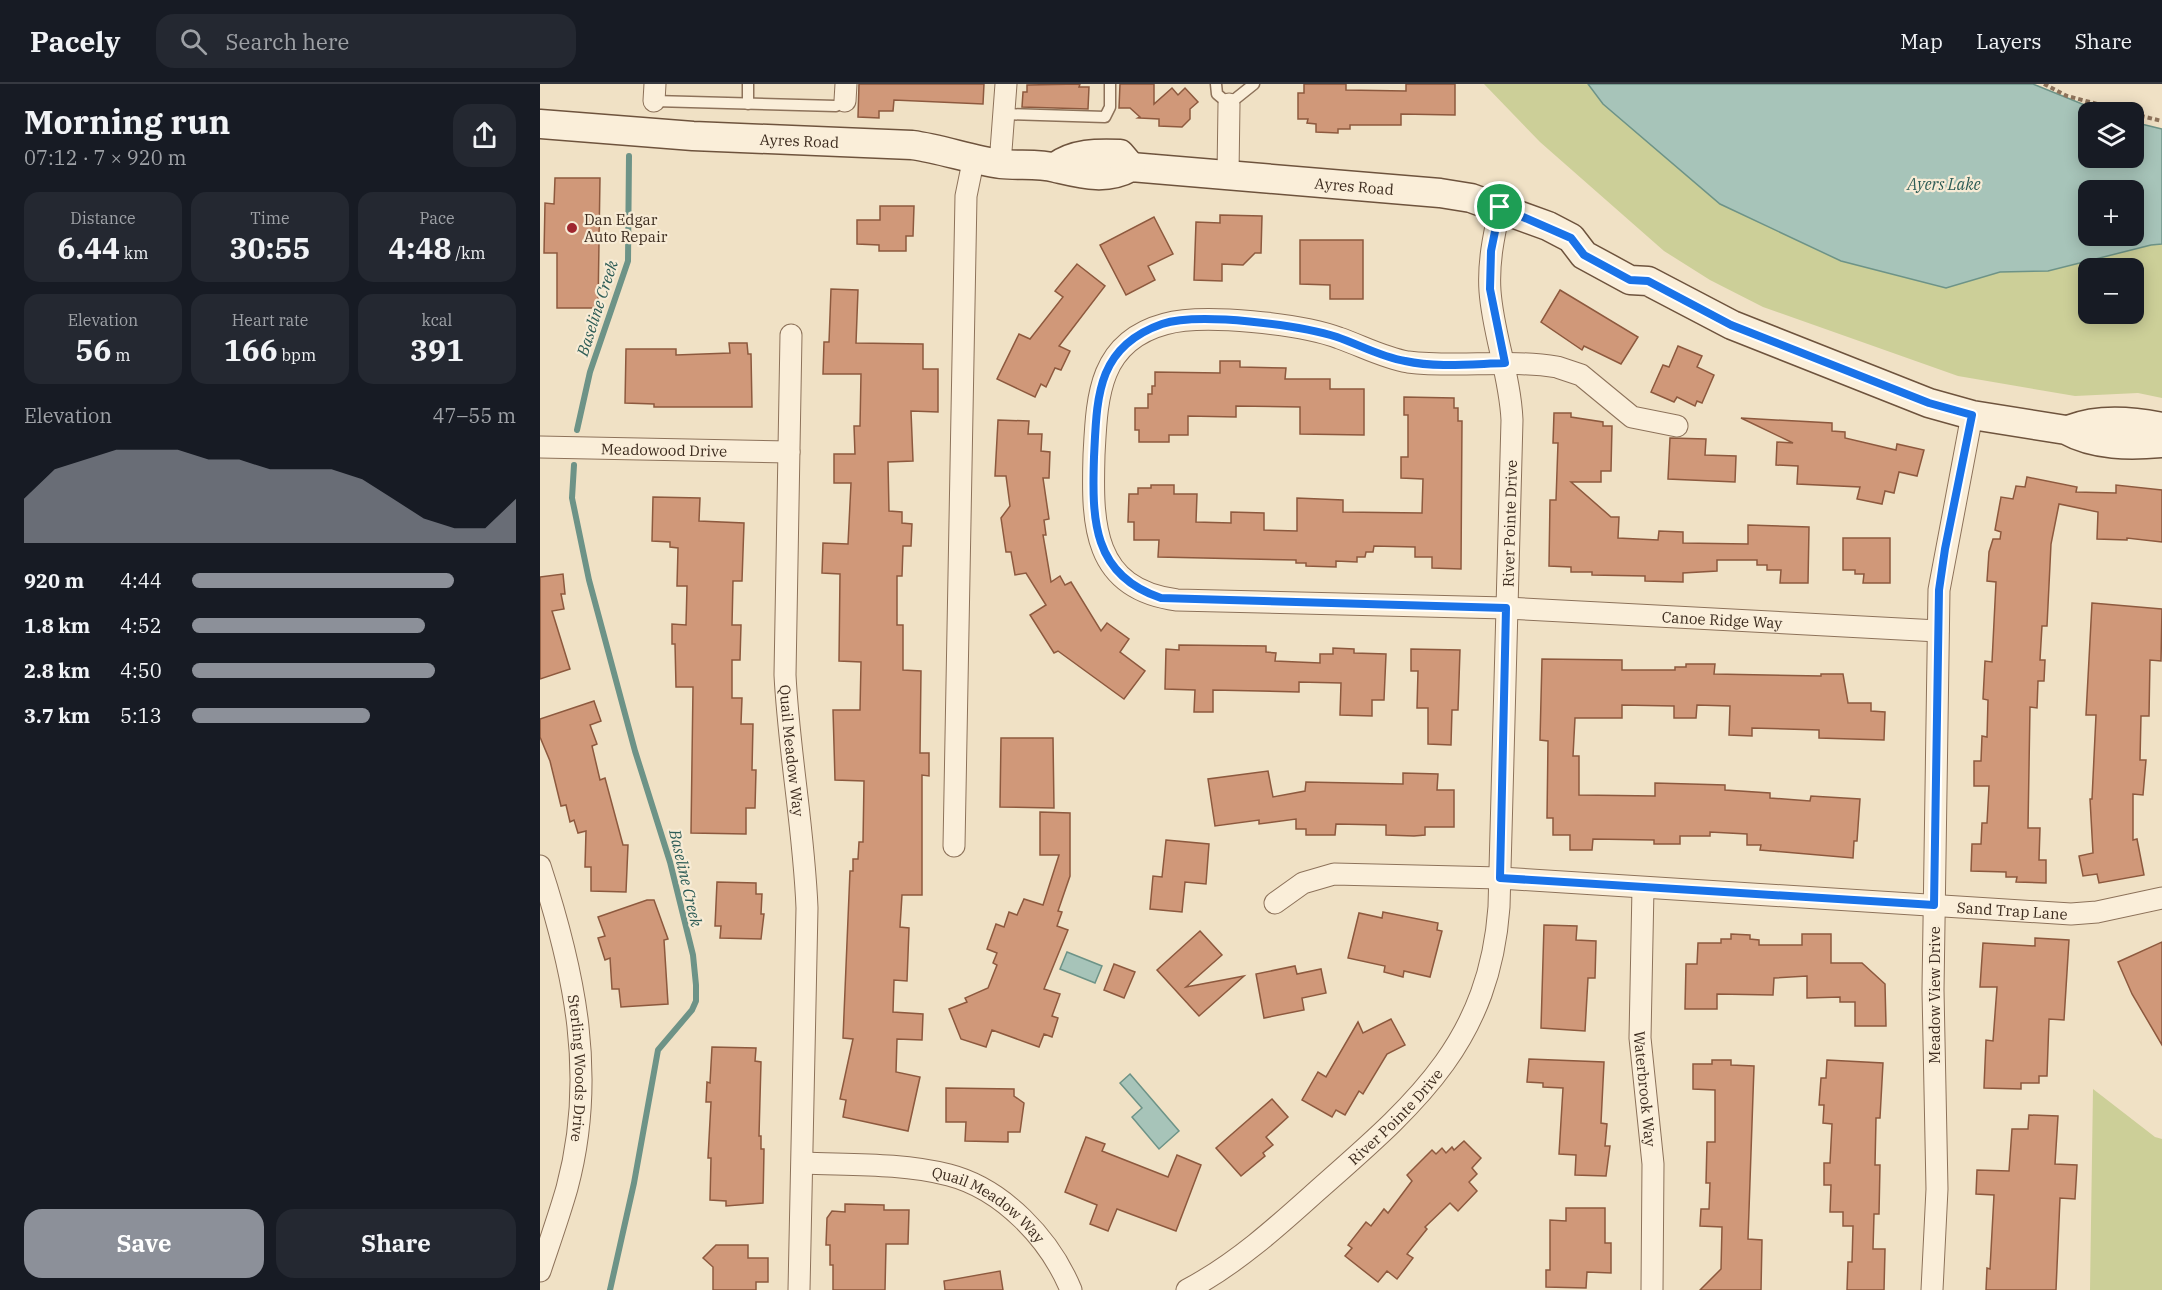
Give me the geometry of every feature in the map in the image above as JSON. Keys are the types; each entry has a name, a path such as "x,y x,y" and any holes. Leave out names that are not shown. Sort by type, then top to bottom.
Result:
{"street":[{"path":"954,846 966,196 987,161 1004,114 1006,84"},
{"path":"1228,174 1229,104"},
{"name":"Ayres Road","path":"540,124 693,136 912,145 987,161 1055,167 1071,173 1116,176 1131,167 1440,193 1471,198 1500,207 1571,238 1582,235 1601,242 1639,263 1648,281 1731,325 1790,349 1842,366 1929,403 1972,415 2066,430 2079,438 2114,444 2162,443"},
{"name":"River Pointe Drive","path":"1189,1290 1255,1246 1402,1115 1446,1065 1464,1033 1488,969 1497,936 1500,878 1512,420 1505,363 1490,289 1491,251 1500,207"},
{"name":"Canoe Ridge Way","path":"1677,426 1632,417 1581,375 1547,365 1405,361 1294,326 1203,320 1164,324 1139,334 1125,344 1105,372 1096,402 1092,501 1096,535 1115,568 1128,582 1161,598 1506,608 1938,631"},
{"name":"Quail Meadow Way","path":"791,335 785,675 788,720 805,853 807,908 803,1163 798,1290"},
{"name":"Meadow View Drive","path":"1932,1290 1937,1178 1934,905 1938,631 1945,549 1972,415"},
{"name":"Ayres Road","path":"2066,430 2081,425 2120,422 2162,427"},
{"name":"Meadowood Drive","path":"540,447 789,453"},
{"name":"Sterling Woods Drive","path":"540,866 562,934 573,978 581,1040 580,1111 567,1187 540,1271"},
{"path":"1275,903 1303,883 1334,874 1500,878"},
{"name":"Sand Trap Lane","path":"1500,878 2071,914 2097,912 2162,898"},
{"name":"Waterbrook Way","path":"1643,888 1640,1038 1653,1164 1652,1290"},
{"name":"Quail Meadow Way","path":"803,1163 908,1167 951,1175 996,1197 1035,1231 1064,1273 1071,1290"}],"lane":[{"path":"748,84 748,104"},
{"path":"1004,114 1105,117 1110,107 1110,84"},
{"path":"1216,84 1217,94 1229,104"},
{"path":"1229,104 1239,84"},
{"path":"1229,104 1254,84"},
{"path":"654,93 748,104 836,106 845,93"}],"path":[{"path":"2044,84 2067,96 2090,102"},
{"path":"2144,116 2162,120"}],"green space":[{"path":"1484,84 1588,84 1603,104 1720,204 1841,261 1946,288 2000,272 2048,271 2078,263 2078,324 2144,324 2144,258 2100,258 2162,244 2162,398 2138,393 2075,396 1958,376 1763,307 1710,280 1664,251 1540,142"},
{"path":"2093,1089 2155,1137 2162,1139 2162,1290 2090,1290"}],"water":[{"name":"Ayers Lake","path":"1588,84 2033,84 2078,102 2078,168 2144,168 2144,125 2162,129 2162,244 2100,258 2078,258 2078,263 2048,271 2000,272 1946,288 1841,261 1720,204 1603,104"},
{"path":"1067,952 1102,966 1095,983 1060,969"},
{"path":"1130,1074 1179,1131 1159,1149 1132,1117 1142,1108 1120,1083"}],"building":[{"path":"859,84 984,84 983,104 894,100 893,111 879,111 879,118 858,117"},
{"path":"1080,84 1079,87 1089,87 1088,109 1022,107 1023,92 1027,92 1027,85"},
{"path":"1120,84 1154,84 1154,104 1172,88 1178,95 1185,88 1198,102 1190,109 1190,119 1182,127 1159,126 1159,119 1138,118 1140,117 1130,108 1119,108"},
{"path":"1304,84 1346,84 1346,90 1406,91 1406,84 1455,84 1455,115 1401,114 1401,125 1350,125 1350,129 1338,129 1338,133 1316,132 1316,124 1307,123 1308,119 1298,119 1298,93 1304,93"},
{"name":"Dan Edgar Auto Repair","path":"555,178 600,178 598,308 557,308 557,253 544,253 545,203 554,204"},
{"path":"880,206 914,206 913,236 906,236 906,251 879,251 879,245 857,244 857,220 880,220"},
{"path":"1220,215 1262,216 1261,253 1255,253 1243,265 1222,264 1222,281 1194,280 1196,222 1220,223"},
{"path":"1154,217 1173,254 1148,266 1155,280 1126,295 1100,245"},
{"path":"1300,240 1363,240 1363,299 1330,299 1330,285 1300,284"},
{"path":"1077,264 1105,286 1059,346 1070,351 1061,370 1055,368 1046,387 1041,384 1035,397 997,379 1019,334 1030,339 1063,297 1055,291"},
{"path":"831,289 858,290 856,343 923,344 923,369 938,369 938,412 911,411 913,461 888,462 889,511 902,512 902,523 912,524 911,546 903,546 902,576 897,576 897,625 903,625 903,670 921,671 920,753 929,753 929,776 922,775 922,895 902,895 900,927 909,928 907,981 894,980 893,1012 923,1014 922,1040 897,1039 896,1072 920,1077 908,1131 843,1117 846,1100 840,1099 853,1039 843,1038 850,871 853,871 853,859 858,859 859,842 863,842 864,781 835,780 833,710 860,710 861,662 839,661 840,574 822,573 823,543 848,544 851,483 834,483 834,454 855,454 854,426 860,426 861,374 823,374 824,342 829,342"},
{"path":"1560,290 1638,337 1621,364 1584,346 1582,350 1541,322"},
{"path":"729,343 747,343 748,354 751,354 752,407 654,407 654,404 625,403 626,349 676,349 676,355 730,353"},
{"path":"1678,346 1702,356 1697,367 1714,375 1702,403 1697,401 1695,406 1677,397 1674,402 1651,392 1663,365 1669,367"},
{"path":"1220,361 1240,361 1240,367 1286,368 1285,379 1330,379 1330,389 1364,389 1364,435 1300,434 1300,407 1236,406 1236,417 1188,416 1188,435 1169,435 1169,442 1139,442 1139,430 1135,430 1135,408 1148,408 1148,394 1152,394 1152,386 1155,386 1155,372 1220,373"},
{"path":"1404,397 1454,398 1454,408 1458,408 1458,421 1462,421 1461,569 1432,568 1432,557 1415,557 1415,547 1374,546 1373,552 1366,552 1365,557 1357,557 1357,562 1336,561 1336,567 1306,566 1306,563 1296,563 1296,560 1158,557 1159,540 1134,540 1134,522 1128,522 1129,494 1138,494 1138,488 1151,488 1151,485 1174,485 1174,494 1197,494 1196,522 1231,523 1231,512 1264,513 1264,530 1297,531 1297,498 1343,500 1343,512 1422,513 1423,479 1401,478 1401,457 1408,457 1408,415 1404,415"},
{"path":"1554,413 1571,413 1571,417 1603,422 1603,426 1612,426 1611,471 1601,471 1601,482 1571,482 1611,517 1619,517 1618,538 1658,540 1659,531 1683,532 1683,543 1748,544 1748,525 1809,527 1808,583 1780,583 1781,570 1767,570 1767,565 1757,565 1757,560 1717,560 1717,571 1683,573 1683,582 1645,581 1645,576 1592,575 1592,572 1571,572 1571,567 1549,566 1550,500 1556,500 1558,443 1553,443"},
{"path":"1741,418 1832,423 1832,431 1845,432 1845,438 1896,450 1897,444 1924,450 1917,476 1899,472 1894,493 1885,491 1882,504 1857,499 1860,487 1797,484 1798,466 1776,465 1777,442 1793,443"},
{"path":"998,420 1029,421 1028,434 1042,434 1041,451 1050,452 1049,478 1043,478 1049,519 1044,520 1046,535 1043,535 1051,582 1060,576 1065,585 1071,582 1101,631 1107,623 1129,639 1120,652 1145,671 1124,699 1058,651 1054,653 1030,615 1046,605 1026,573 1015,575 1011,552 1006,552 1001,518 1010,506 1006,476 995,476"},
{"path":"1670,438 1706,439 1705,455 1736,456 1735,482 1668,479"},
{"path":"2027,477 2077,487 2076,492 2116,493 2116,485 2162,490 2162,542 2127,538 2127,540 2097,539 2098,512 2059,504 2051,544 2047,626 2042,626 2040,660 2045,660 2044,681 2038,681 2037,708 2030,707 2028,828 2040,828 2039,860 2046,860 2046,883 2016,882 2017,877 2006,877 2006,872 1971,871 1972,844 1981,844 1982,823 1987,823 1989,786 1974,786 1974,761 1981,761 1982,736 1987,737 1988,700 1983,699 1985,661 1992,662 1996,582 1987,581 1989,552 1993,539 2000,539 2001,532 1995,530 2001,497 2013,499 2016,486 2025,487"},
{"path":"653,497 700,498 699,521 744,523 742,581 733,581 732,625 741,625 740,660 732,660 732,698 742,698 741,724 753,724 752,770 756,770 755,808 746,808 746,834 691,833 693,687 676,687 675,644 672,644 672,624 686,625 687,586 677,586 678,548 670,547 670,542 652,541"},
{"path":"1843,538 1890,538 1890,583 1863,583 1864,574 1855,574 1855,570 1843,570"},
{"path":"563,574 565,594 561,594 564,609 552,611 570,669 540,679 540,577"},
{"path":"2092,603 2162,609 2161,661 2150,660 2149,716 2141,716 2140,760 2146,760 2143,795 2133,794 2133,840 2137,839 2144,875 2099,883 2097,874 2083,876 2079,856 2093,853 2090,799 2092,799 2096,715 2086,715"},
{"path":"1179,645 1266,646 1266,652 1276,653 1275,661 1320,663 1320,654 1333,654 1333,648 1354,649 1354,653 1386,654 1384,700 1372,700 1372,716 1340,715 1341,683 1299,682 1299,692 1213,690 1213,712 1194,712 1195,690 1165,689 1166,649 1179,650"},
{"path":"1411,649 1460,650 1458,710 1452,710 1451,745 1428,744 1428,708 1417,708 1418,671 1411,671"},
{"path":"1542,659 1622,660 1622,670 1675,670 1675,667 1686,667 1686,664 1715,664 1714,674 1821,676 1821,674 1843,674 1848,703 1871,703 1871,711 1885,712 1884,740 1819,738 1819,730 1752,728 1752,736 1729,735 1730,706 1697,705 1696,718 1674,718 1674,706 1622,705 1622,718 1575,718 1573,756 1579,756 1579,795 1655,796 1655,783 1725,785 1725,790 1770,793 1770,798 1810,801 1811,796 1860,799 1857,841 1854,841 1853,858 1760,850 1761,845 1747,845 1747,834 1710,832 1710,836 1680,836 1680,844 1654,844 1654,840 1593,839 1592,850 1570,850 1570,835 1553,835 1553,818 1547,818 1548,741 1540,740"},
{"path":"594,701 601,721 590,725 597,744 592,746 600,780 605,778 623,845 628,845 626,892 591,891 591,867 585,867 586,831 578,833 574,820 570,822 566,805 561,806 550,761 540,737 540,719"},
{"path":"1001,738 1053,738 1054,808 1000,807"},
{"path":"1268,771 1273,797 1305,791 1306,782 1403,784 1403,773 1438,774 1437,790 1454,790 1454,827 1425,827 1425,835 1414,836 1386,835 1386,825 1336,824 1335,835 1306,835 1306,829 1296,829 1296,819 1259,824 1259,820 1215,826 1208,779"},
{"path":"1040,812 1070,813 1070,876 1058,911 1062,912 1057,926 1068,930 1044,989 1060,994 1052,1016 1058,1018 1052,1037 1044,1034 1039,1047 992,1030 986,1047 961,1039 949,1009 967,1002 965,998 988,988 997,965 993,963 997,953 987,949 996,924 1004,927 1009,912 1017,915 1024,899 1043,905 1059,855 1040,855"},
{"path":"1166,840 1209,844 1206,884 1185,882 1182,912 1150,909 1153,876 1162,877"},
{"path":"717,882 756,883 756,894 762,894 761,914 764,914 761,939 720,938 721,926 715,926"},
{"path":"647,900 654,900 668,939 664,940 668,1004 621,1007 619,989 612,989 610,958 605,960 598,938 605,936 598,917"},
{"path":"1383,912 1438,923 1437,930 1442,931 1430,977 1404,971 1403,977 1384,972 1385,966 1348,958 1359,913 1382,918"},
{"path":"1544,925 1577,926 1576,940 1596,941 1595,978 1588,978 1585,1031 1541,1028"},
{"path":"1200,931 1222,955 1186,987 1244,976 1199,1016 1157,970"},
{"path":"1731,934 1750,935 1750,939 1759,940 1759,945 1802,945 1802,934 1831,934 1831,963 1862,963 1885,984 1886,1026 1855,1026 1855,1002 1840,1002 1840,997 1807,998 1807,976 1774,978 1773,995 1717,994 1717,1009 1685,1009 1686,964 1697,964 1698,943 1721,943 1721,939 1731,939"},
{"path":"2035,938 2069,940 2064,1020 2049,1019 2047,1076 2039,1076 2039,1083 2021,1083 2021,1089 1984,1088 1986,1040 1993,1041 1997,987 1980,987 1983,943 2035,946"},
{"path":"2162,942 2162,1045 2132,994 2118,962"},
{"path":"1114,964 1135,972 1124,998 1104,990"},
{"path":"1295,966 1297,974 1321,969 1326,993 1302,998 1304,1010 1264,1018 1256,974"},
{"path":"1391,1019 1405,1045 1387,1054 1363,1094 1359,1091 1345,1115 1336,1110 1332,1117 1302,1100 1318,1072 1326,1077 1358,1022 1363,1033"},
{"path":"712,1047 756,1048 755,1061 761,1062 759,1136 761,1136 761,1149 764,1149 763,1203 726,1206 726,1201 710,1200 711,1158 708,1158 711,1102 706,1102 707,1082 710,1083"},
{"path":"1529,1059 1604,1062 1601,1123 1607,1124 1605,1146 1610,1146 1606,1176 1575,1175 1576,1155 1559,1154 1563,1088 1543,1087 1543,1083 1527,1082"},
{"path":"1712,1060 1731,1060 1731,1065 1754,1066 1748,1239 1762,1240 1761,1290 1700,1290 1721,1269 1722,1227 1700,1226 1701,1209 1709,1209 1710,1183 1706,1183 1707,1142 1715,1142 1715,1090 1693,1089 1693,1064 1712,1064"},
{"path":"1827,1060 1883,1063 1880,1118 1876,1118 1875,1165 1880,1165 1879,1214 1874,1214 1873,1249 1885,1249 1884,1290 1847,1290 1848,1262 1852,1262 1853,1226 1843,1226 1843,1212 1830,1212 1831,1185 1824,1185 1824,1163 1830,1163 1832,1124 1823,1123 1824,1105 1819,1105 1821,1078 1826,1078"},
{"path":"946,1088 1014,1089 1014,1096 1024,1103 1020,1132 1008,1132 1008,1142 965,1141 966,1122 946,1122"},
{"path":"1272,1099 1288,1117 1266,1137 1273,1145 1263,1153 1265,1156 1241,1176 1216,1148"},
{"path":"2029,1115 2058,1116 2055,1164 2077,1165 2075,1199 2060,1198 2056,1290 1986,1290 1987,1268 1990,1269 1994,1195 1976,1194 1977,1170 2009,1171 2012,1129 2028,1129"},
{"path":"1086,1137 1105,1144 1102,1151 1168,1177 1177,1155 1201,1165 1176,1231 1117,1209 1108,1231 1090,1224 1097,1205 1065,1192"},
{"path":"1464,1141 1481,1158 1472,1168 1477,1174 1469,1182 1477,1191 1458,1211 1450,1203 1425,1227 1427,1229 1407,1254 1413,1258 1397,1279 1387,1271 1378,1282 1345,1256 1352,1248 1348,1245 1366,1222 1371,1226 1384,1209 1388,1213 1412,1181 1407,1175 1432,1150 1436,1154 1442,1148 1446,1153 1452,1147 1454,1150"},
{"path":"845,1204 884,1205 884,1210 909,1210 908,1244 886,1244 885,1290 833,1290 830,1245 826,1245 827,1218 832,1211 845,1212"},
{"path":"1566,1208 1605,1208 1605,1243 1611,1243 1611,1273 1587,1272 1586,1288 1546,1287 1546,1270 1550,1270 1550,1220 1566,1221"},
{"path":"716,1245 748,1245 748,1258 768,1258 768,1282 756,1282 756,1290 713,1290 713,1267 703,1258"},
{"path":"1000,1271 1003,1290 945,1290 944,1281"}],"waterway":[{"name":"Baseline Creek","path":"577,430 590,372 628,261 629,156"},
{"name":"Baseline Creek","path":"574,465 572,498 589,580 635,751 670,862 693,955 696,985 696,1001 692,1010 658,1050 634,1183 610,1290"}],"place":[{"name":"Dan Edgar Auto Repair","path":"572,228"}],"route":[{"path":"1500,207 1571,238 1574,245 1584,255 1630,280 1648,281 1731,325 1790,349 1842,366 1929,403 1972,415 1939,590 1934,905 1500,878 1506,608 1161,598 1147,594 1128,582 1104,553 1096,535 1092,501 1096,402 1105,372 1125,344 1139,334 1164,324 1203,320 1309,329 1405,361 1429,364 1505,363 1492,309 1490,289 1491,251 1500,207"}]}
